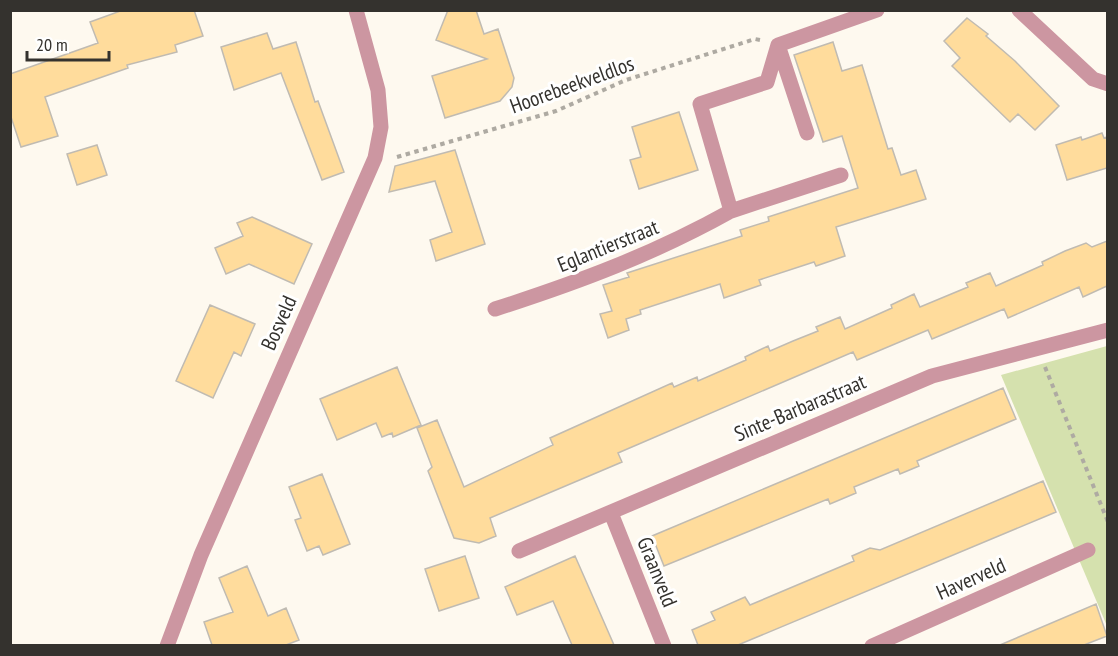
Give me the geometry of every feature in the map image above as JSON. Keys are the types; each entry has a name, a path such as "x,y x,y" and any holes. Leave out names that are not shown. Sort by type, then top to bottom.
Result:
{"street":[{"name":"Bosveld","path":"167,645 205,544 375,158 381,127 378,90 356,10"},
{"path":"778,45 877,10"},
{"path":"1019,10 1093,80 1107,84"},
{"path":"778,45 807,133"},
{"path":"731,211 700,104 767,82 778,45"},
{"name":"Eglantierstraat","path":"495,309 594,276 676,242 731,211 841,175"},
{"name":"Sinte-Barbarastraat","path":"519,551 932,376 1107,330"},
{"name":"Graanveld","path":"611,513 664,645"},
{"name":"Haverveld","path":"872,645 1088,550"}],"path":[{"name":"Hoorebeekveldlos","path":"375,158 403,156 556,111 626,80 755,39 778,45"},
{"path":"1038,349 1107,522"}],"green space":[{"path":"1107,346 1107,626 1001,375"}],"building":[{"path":"123,10 194,10 203,36 175,45 177,52 127,65 128,68 45,97 58,136 21,147 10,114 10,74 98,43 90,22"},
{"path":"448,10 476,10 484,34 498,29 514,78 512,87 500,101 445,118 432,76 487,59 436,40"},
{"path":"967,18 988,34 986,36 1015,61 1059,106 1035,130 1018,114 1010,122 952,66 960,58 944,41"},
{"path":"267,33 273,49 296,42 315,102 318,101 344,172 322,180 281,73 234,90 221,47"},
{"path":"833,42 842,71 862,65 888,149 892,148 901,175 916,170 926,199 836,227 845,256 816,266 814,262 759,280 761,285 724,298 720,284 640,310 641,314 626,319 629,330 608,338 600,314 612,311 603,285 629,277 627,273 742,236 740,230 769,221 768,217 858,188 842,136 823,142 794,55"},
{"path":"679,112 698,170 639,189 630,160 641,157 632,127"},
{"path":"1102,133 1104,138 1107,137 1107,168 1067,180 1056,145"},
{"path":"97,145 107,175 77,185 67,154"},
{"path":"455,150 485,244 436,261 430,240 452,232 435,181 389,192 395,166"},
{"path":"252,217 312,244 294,284 249,264 226,274 215,248 243,236 237,223"},
{"path":"1107,241 1107,286 1083,297 1079,287 1008,318 1004,309 932,339 928,330 857,360 853,352 618,453 622,462 490,518 496,536 479,543 454,538 428,471 432,467 417,428 437,420 464,487 553,445 550,438 672,383 674,387 697,377 698,381 746,360 745,357 768,346 770,351 818,331 816,327 840,317 845,329 892,308 891,305 914,294 920,307 968,287 966,283 990,273 996,286 1043,265 1042,262 1065,251 1086,243 1092,247"},
{"path":"210,305 255,324 241,356 234,352 213,398 176,381"},
{"path":"397,367 421,425 393,437 392,433 382,437 376,423 337,440 320,399"},
{"path":"1003,388 1016,419 917,461 919,466 900,474 898,469 854,487 856,493 830,504 828,499 664,566 652,536"},
{"path":"322,474 350,544 323,555 319,546 307,551 295,520 301,518 289,487"},
{"path":"1043,481 1056,512 738,645 698,645 692,630 715,620 711,612 745,597 750,605 854,561 852,556 870,548 880,550"},
{"path":"465,556 479,598 439,611 425,569"},
{"path":"575,556 614,645 572,645 553,601 517,615 505,587"},
{"path":"247,566 268,616 286,608 299,640 286,645 212,645 204,622 233,612 219,578"},
{"path":"1096,604 1107,636 1084,645 1000,645"}]}
